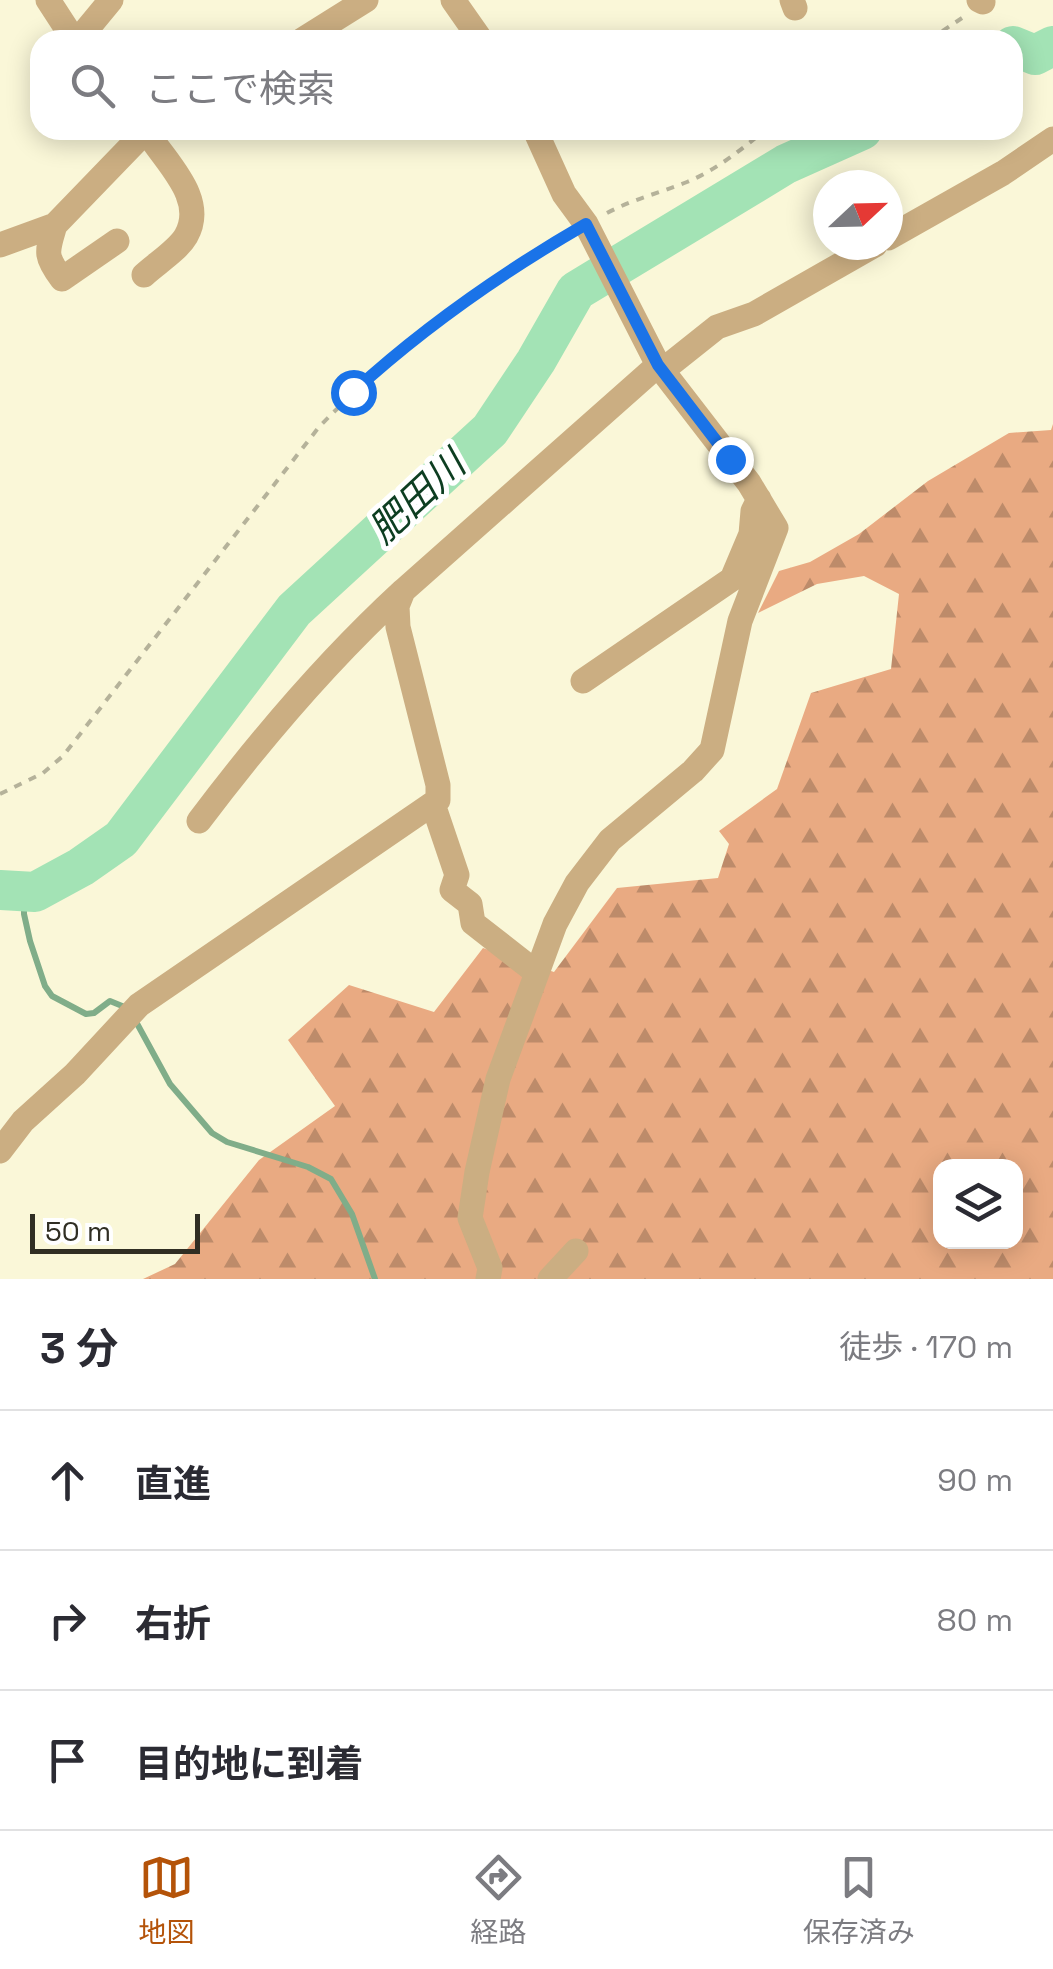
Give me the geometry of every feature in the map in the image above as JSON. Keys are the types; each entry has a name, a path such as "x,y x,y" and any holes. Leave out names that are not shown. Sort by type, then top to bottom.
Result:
{"street":[{"path":"48,0 69,30"},
{"path":"85,30 111,0"},
{"path":"318,30 366,0"},
{"path":"454,0 474,30"},
{"path":"903,230 1004,173 1053,139"},
{"path":"117,241 62,280 49,262 47,252 56,225 138,140"},
{"path":"144,274 185,238 192,215 188,192 150,140"},
{"path":"488,1279 490,1268 470,1218 476,1172 498,1079 556,924 578,883 610,840 712,750 740,621 776,528 759,499 661,367 588,230 564,194 539,140"},
{"path":"0,245 56,225"},
{"path":"199,821 289,711 364,628 661,367 717,327 754,314 849,260"},
{"path":"583,681 732,578 752,534 759,499"},
{"path":"0,1152 22,1120 75,1074 139,1005 438,800 438,785 398,627 397,606 403,592"},
{"path":"433,804 457,875 452,890 470,904 474,923 537,974"},
{"path":"550,1279 579,1264"}],"path":[{"path":"942,30 981,1"},
{"path":"0,794 43,773 62,756 319,427 402,348 438,321 630,200 689,181 753,140"}],"green space":[{"path":"1053,424 1053,1279 143,1279 175,1264 259,1160 335,1106 288,1040 349,985 434,1012 483,948 554,972 617,888 718,878 729,844 719,831 777,789 811,693 891,669 899,594 864,576 817,584 758,613 779,571 810,562 859,534 928,481 1009,433 1051,430"}],"waterway":[{"name":"肥田川","path":"1023,50 1035,55 1053,46"},
{"name":"肥田川","path":"0,890 35,892 121,839 294,610 490,430 576,291 786,164 840,140"},
{"path":"24,892 30,941 52,996 86,1014 110,1001 127,1008"},
{"path":"134,1018 170,1084 212,1133 331,1179 352,1214 375,1279"}],"route":[{"path":"353,392 438,321 586,224 658,365 730,459"}]}
